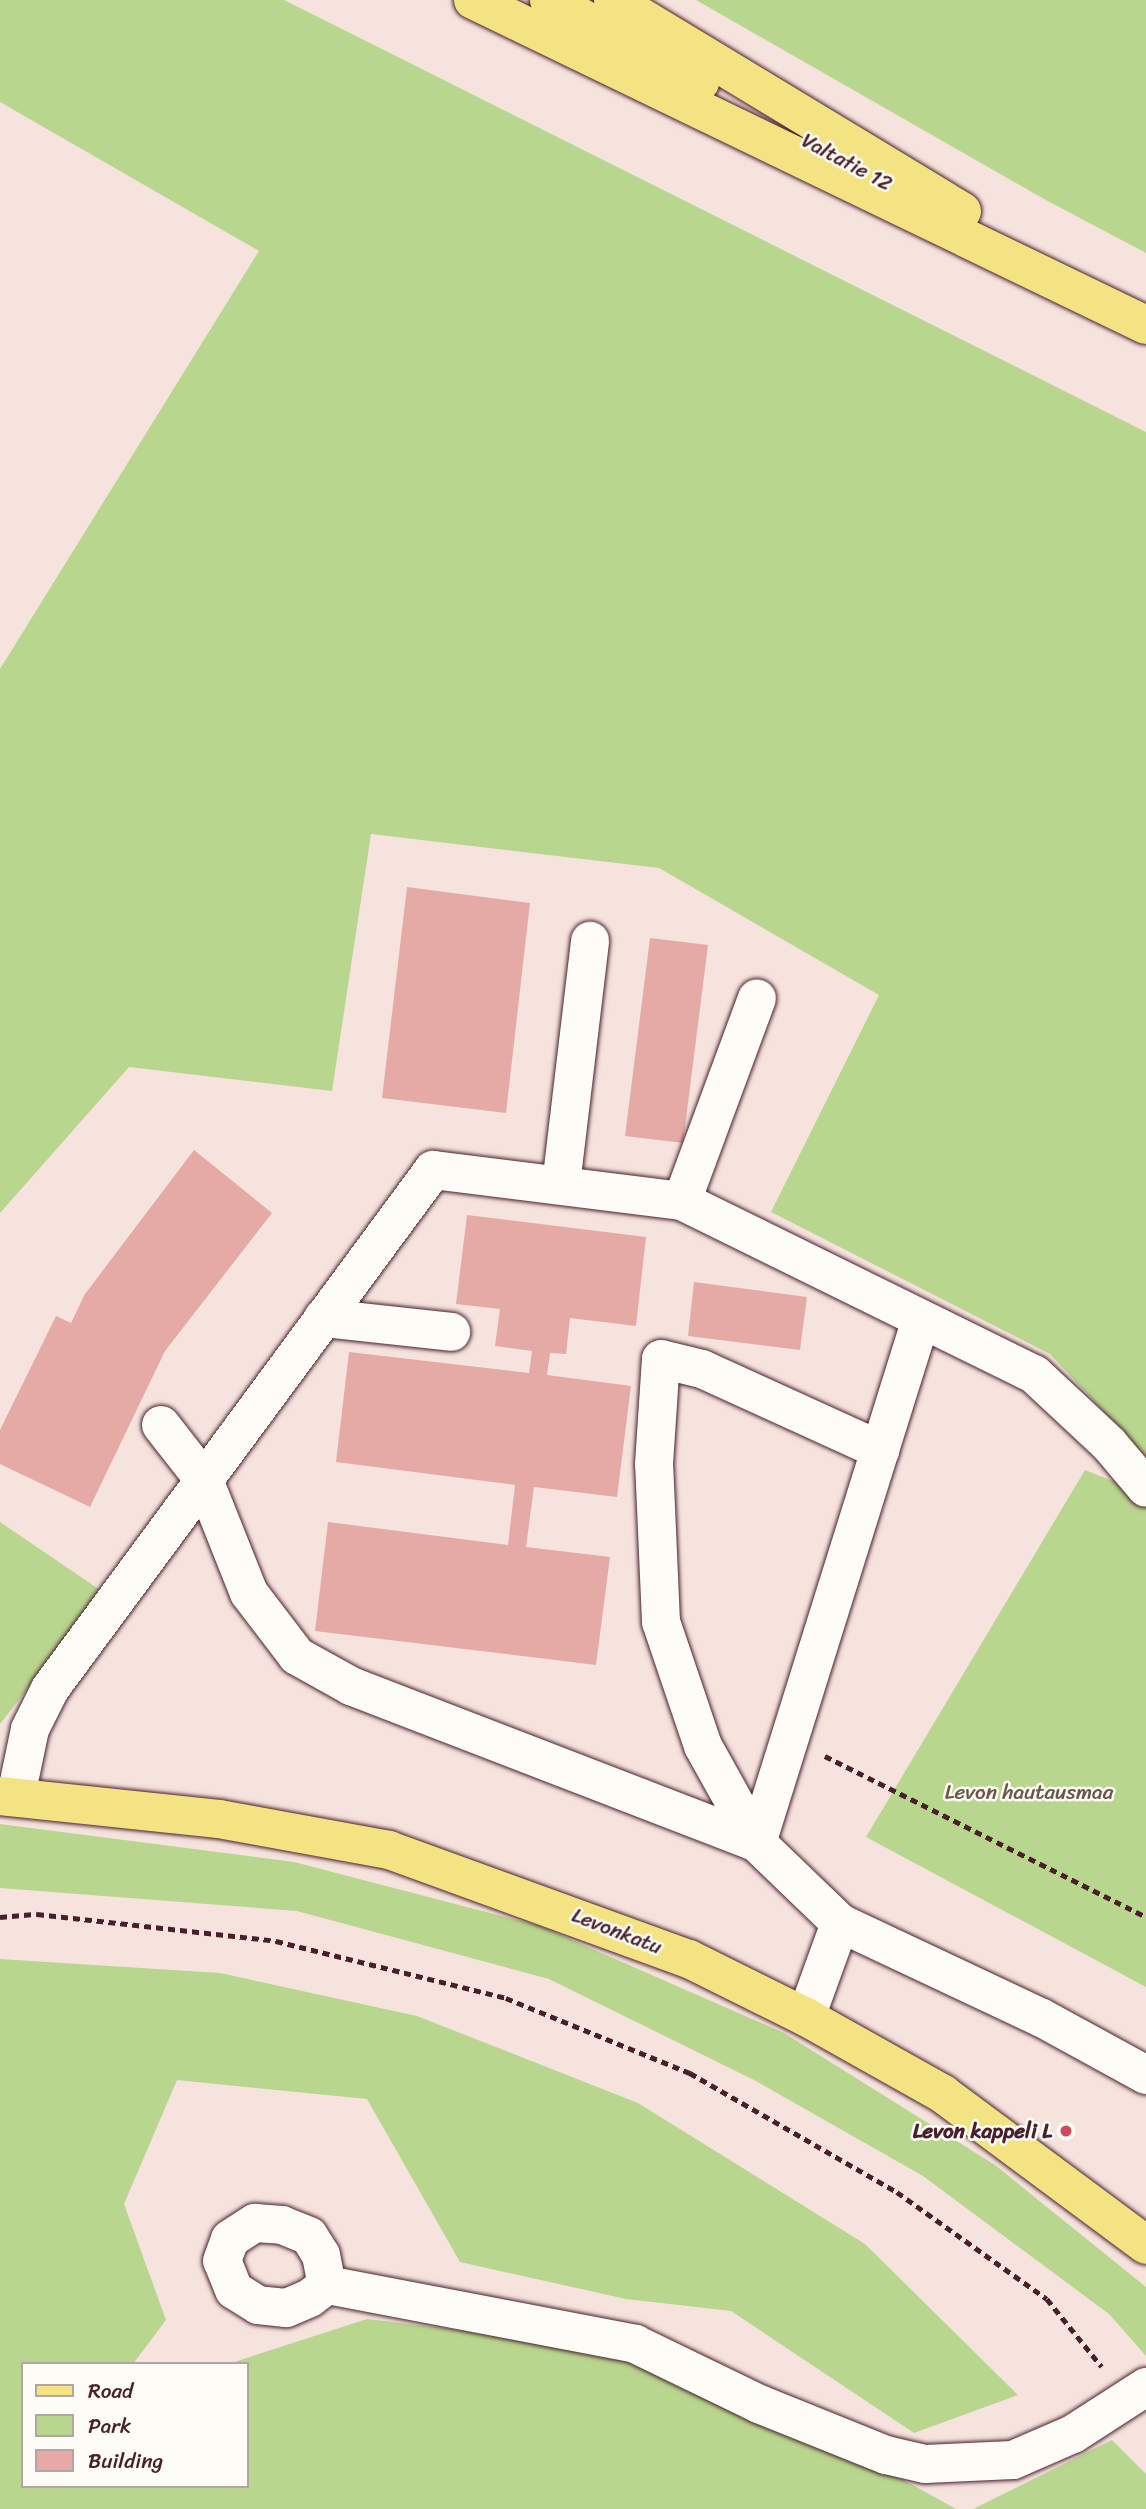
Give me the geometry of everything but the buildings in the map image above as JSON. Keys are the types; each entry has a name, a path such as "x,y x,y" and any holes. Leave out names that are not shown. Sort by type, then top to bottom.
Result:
{"main road":[{"path":"473,0 1146,324"},
{"name":"Valtatie 12","path":"548,0 1146,324"},
{"path":"613,0 1146,324"},
{"name":"Levonkatu","path":"8,1796 219,1819 389,1850 689,1959 806,2017 943,2094 1146,2245"}],"lane":[{"path":"561,1185 590,941"},
{"path":"682,1202 757,998"},
{"path":"8,1796 30,1729 50,1689 433,1170 682,1202 1034,1374 1109,1444 1146,1488"},
{"path":"323,1318 451,1332"},
{"path":"757,1843 922,1319"},
{"path":"880,1450 702,1369 661,1359 654,1464 661,1622 703,1746 757,1843 840,1923 1042,2018 1146,2075"},
{"path":"161,1425 204,1480 249,1593 297,1656 351,1686 757,1843"},
{"path":"806,2017 840,1923"},
{"path":"327,2285 635,2344 759,2403 886,2455 925,2464 1013,2459 1073,2434 1137,2393"}],"path":[{"path":"790,1739 1146,1917"},
{"path":"0,1917 37,1914 276,1941 506,1998 690,2073 897,2192 1047,2300 1137,2393"}],"green space":[{"path":"0,0 284,0 1146,432 1146,1457 1050,1354 771,1212 879,995 659,868 371,834 332,1091 129,1067 0,1213 0,669 259,251 0,102"},
{"path":"696,0 1146,0 1146,253 1044,199"},
{"name":"Levon hautausmaa","path":"1085,1470 1146,1494 1146,1987 866,1837"},
{"path":"0,1522 103,1592 0,1724"},
{"path":"0,1824 294,1862 540,1926 784,2033 995,2165 1146,2287 1146,2356 1109,2314 923,2176 756,2081 549,1979 297,1911 0,1888"},
{"path":"0,1959 220,1973 417,2016 638,2103 865,2244 1018,2395 914,2433 731,2311 626,2299 460,2262 367,2099 177,2080 124,2204 166,2320 134,2362 21,2362 21,2488 248,2488 248,2362 234,2362 367,2319 637,2351 846,2448 956,2509 0,2509"},
{"path":"1112,2440 1146,2474 1146,2509 973,2509"}],"place":[{"name":"Levon kappeli L","path":"1066,2131"}]}
